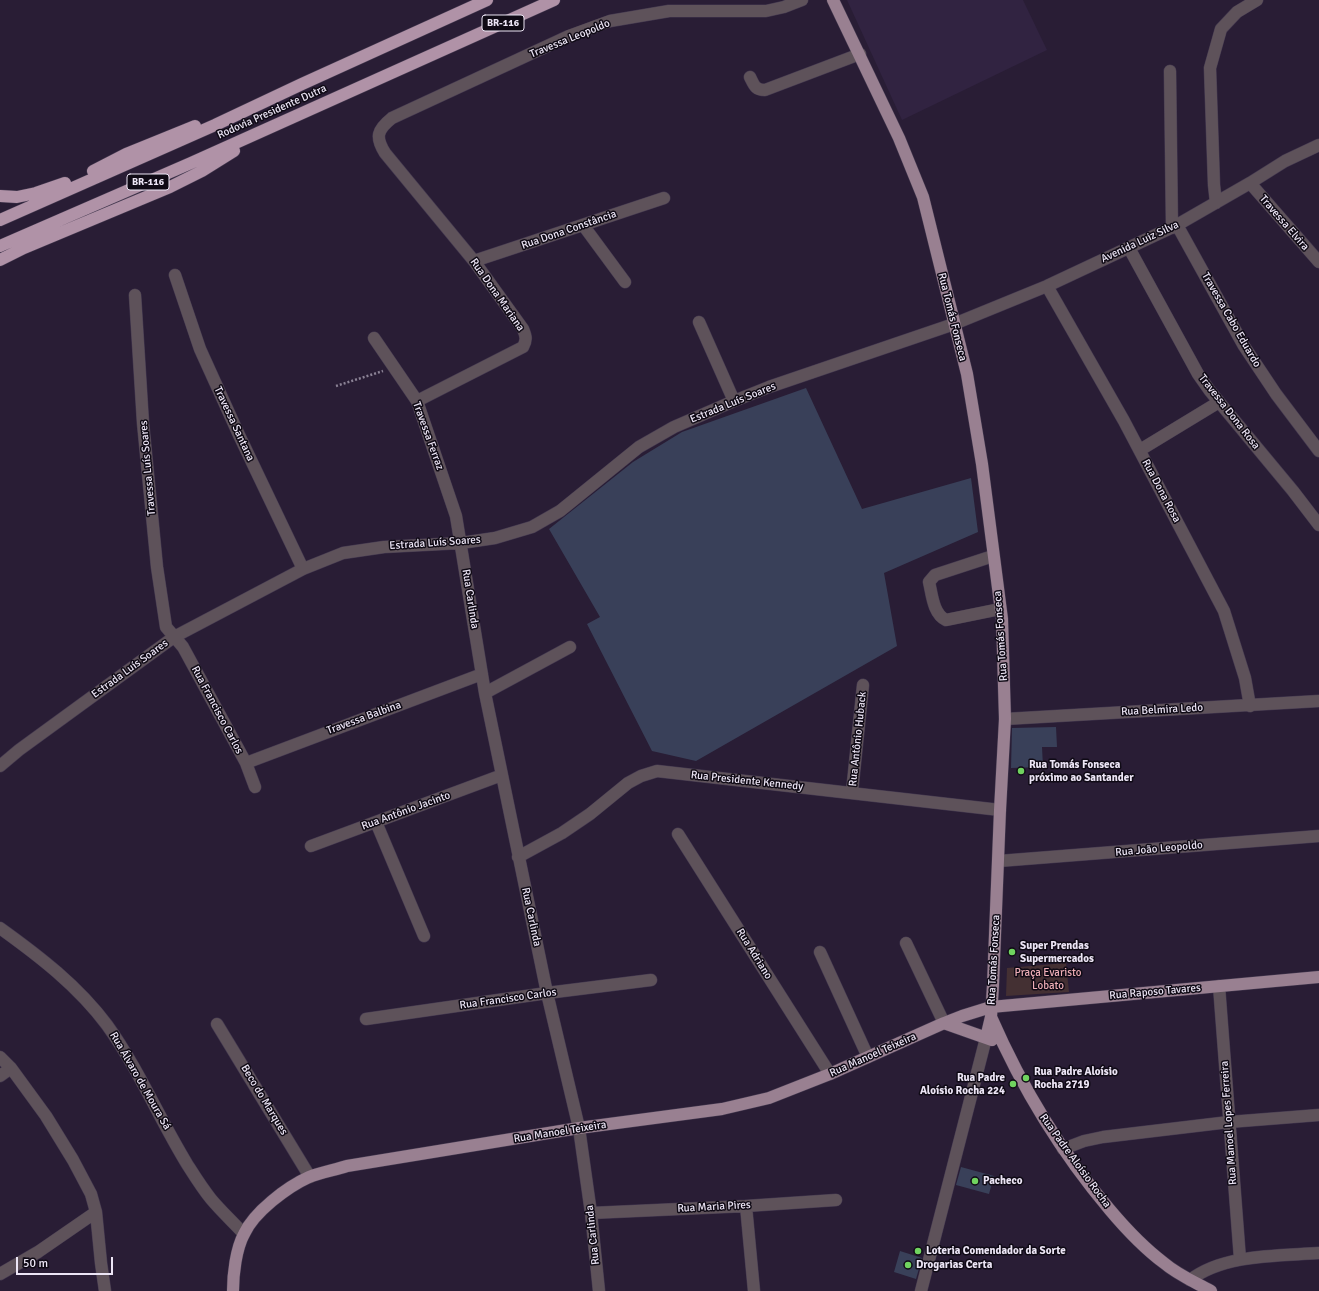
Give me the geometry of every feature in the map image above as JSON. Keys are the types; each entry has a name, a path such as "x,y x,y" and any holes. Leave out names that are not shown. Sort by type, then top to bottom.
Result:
{"highway":[{"name":"Rodovia Presidente Dutra","path":"0,220 215,125 486,0"},
{"name":"Rodovia Presidente Dutra","path":"0,246 191,163 554,0"},
{"path":"0,196 17,197 36,194 74,181 126,154 302,84"},
{"path":"0,260 24,248 196,174 269,128"}],"main road":[{"name":"Rua Tomás Fonseca","path":"833,0 899,138 923,197 968,382 982,464 1000,609 1005,719 993,985 991,1012 986,1038"},
{"name":"Rua Raposo Tavares","path":"991,1012 1219,986 1319,977"},
{"name":"Rua Manoel Teixeira","path":"233,1291 233,1281 239,1250 244,1234 253,1220 270,1203 290,1187 310,1177 347,1166 579,1128 722,1108 770,1098 830,1074 944,1023 976,1011 991,1012"},
{"name":"Rua Padre Aloísio Rocha","path":"991,1012 1002,1043 1033,1103 1063,1149 1092,1188 1137,1239 1164,1264 1211,1291"},
{"path":"944,1023 1002,1043"}],"street":[{"name":"Travessa Leopoldo","path":"385,153 379,143 378,133 382,126 392,118 569,36 610,21 669,11 766,10 784,7 802,0"},
{"path":"1216,203 1213,179 1210,68 1221,29 1237,12 1256,0"},
{"path":"750,77 755,87 759,90 765,90 860,54"},
{"path":"1170,71 1175,227"},
{"name":"Avenida Luiz Silva","path":"954,324 1047,286 1175,227 1250,183 1285,160 1319,146"},
{"name":"Rua Dona Mariana","path":"385,153 474,261 523,329 526,340 523,347 417,401"},
{"name":"Travessa Elvira","path":"1250,183 1319,262"},
{"name":"Rua Dona Constância","path":"474,261 664,198"},
{"path":"583,225 625,282"},
{"name":"Travessa Cabo Eduardo","path":"1175,227 1244,346 1276,394 1319,451"},
{"name":"Travessa Dona Rosa","path":"1129,248 1198,374 1319,525"},
{"name":"Travessa Santana","path":"175,275 200,349 303,569"},
{"name":"Rua Dona Rosa","path":"1047,286 1140,450 1224,611 1245,678 1250,706"},
{"name":"Travessa Luís Soares","path":"134,295 143,423 157,568 166,627 174,637"},
{"path":"699,322 734,401"},
{"name":"Estrada Luís Soares","path":"0,766 174,637 303,569 343,553 384,547 461,543 495,538 532,527 560,511 639,447 674,427 769,387 954,324"},
{"name":"Travessa Ferraz","path":"374,338 417,401 456,516 461,543"},
{"path":"1140,450 1219,402"},
{"name":"Rua Carlinda","path":"461,543 485,693 518,857 547,993 579,1128 592,1213 600,1291"},
{"path":"994,556 935,575 929,582 937,613 946,620 1000,609"},
{"name":"Rua Francisco Carlos","path":"174,637 183,647 246,763 255,787"},
{"path":"485,693 570,647"},
{"name":"Travessa Balbina","path":"246,763 482,674"},
{"name":"Rua Antônio Huback","path":"852,792 863,685"},
{"name":"Rua Belmira Ledo","path":"1005,719 1319,701"},
{"name":"Rua Presidente Kennedy","path":"518,857 568,829 628,784 641,776 657,771 1000,810"},
{"name":"Rua Antônio Jacinto","path":"311,846 502,775"},
{"path":"376,822 424,936"},
{"name":"Rua Adriano","path":"678,834 830,1074"},
{"name":"Rua João Leopoldo","path":"999,862 1319,836"},
{"name":"Rua Álvaro de Moura Sá","path":"0,928 62,975 89,1003 106,1024 124,1049 187,1163 200,1183 210,1198 244,1234"},
{"path":"906,943 944,1023"},
{"path":"820,952 868,1057"},
{"name":"Rua Francisco Carlos","path":"366,1019 547,993 651,980"},
{"name":"Rua Manoel Lopes Ferreira","path":"1219,986 1228,1122 1240,1259"},
{"name":"Beco do Marques","path":"217,1024 310,1177"},
{"name":"Rua Tomás Fonseca","path":"921,1291 986,1038"},
{"path":"0,1057 11,1068 46,1116 73,1160 91,1194 96,1212 105,1291"},
{"path":"0,1076 11,1068"},
{"path":"1063,1149 1084,1140 1103,1137 1228,1122 1319,1115"},
{"name":"Rua Maria Pires","path":"592,1213 746,1206 836,1200"},
{"path":"746,1206 754,1291"},
{"path":"0,1274 38,1252 96,1212"},
{"path":"1190,1280 1199,1273 1208,1269 1240,1259 1319,1253"}],"path":[{"path":"336,386 394,367"}],"shaded area":[{"path":"847,0 1023,0 1047,50 902,120"}],"green space":[{"name":"Praça Evaristo Lobato","path":"1066,963 1069,992 1006,996 1007,968"}],"building":[{"path":"806,388 862,509 971,478 978,532 884,573 897,646 696,761 652,751 587,624 600,617 549,529 633,462 682,432"},
{"path":"1056,727 1057,747 1042,747 1043,767 1011,768 1012,728"},
{"name":"Pacheco","path":"961,1167 994,1176 989,1194 956,1185"},
{"name":"Drogarias Certa","path":"900,1251 922,1258 916,1279 894,1272"}],"place":[{"name":"Rua Tomás Fonseca próximo ao Santander","path":"1021,771"},
{"name":"Super Prendas Supermercados","path":"1012,952"},
{"name":"Rua Padre Aloísio Rocha 2719","path":"1026,1078"},
{"name":"Rua Padre Aloísio Rocha 224","path":"1013,1084"},
{"name":"Pacheco","path":"975,1181"},
{"name":"Loteria Comendador da Sorte","path":"918,1251"},
{"name":"Drogarias Certa","path":"908,1265"}]}
